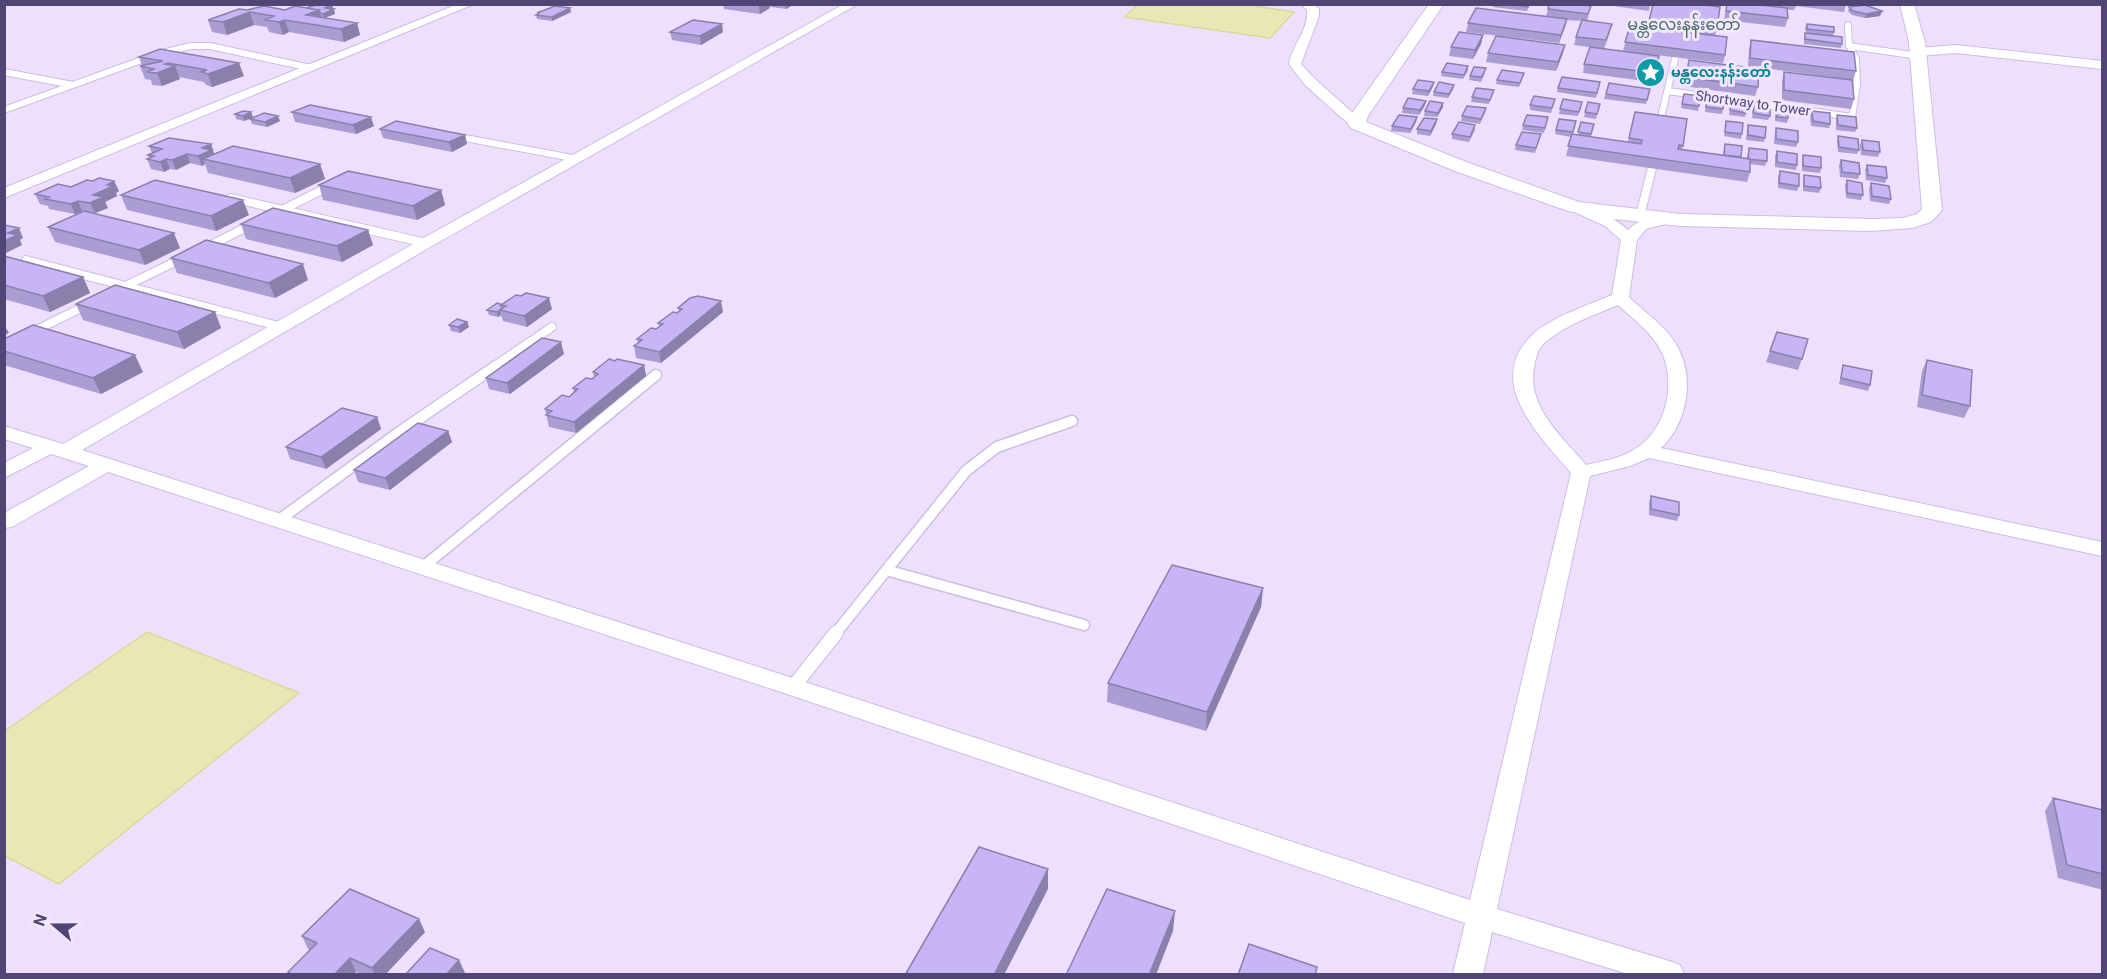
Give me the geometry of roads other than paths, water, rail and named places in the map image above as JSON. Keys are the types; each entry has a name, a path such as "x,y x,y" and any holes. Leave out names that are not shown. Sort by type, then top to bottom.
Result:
{"street":[{"path":"4,194 469,4"},
{"path":"4,472 58,448 282,327 426,243 853,4"},
{"path":"1306,4 1313,9 1315,17 1295,55 1295,64 1310,82 1357,124 1462,167 1575,207 1611,223 1629,239"},
{"path":"1357,124 1359,116 1437,4"},
{"path":"1575,207 1669,219 1871,225 1905,224 1924,218 1932,210 1918,48 1907,4"},
{"path":"1918,48 1956,49 2103,65"},
{"path":"1918,48 1956,49"},
{"path":"1620,298 1629,239 1641,225 1669,219"},
{"path":"1581,472 1619,463 1646,451 1662,434 1674,410 1677,386 1675,363 1665,343 1620,298"},
{"path":"1581,472 1547,432 1526,401 1522,380 1527,353 1540,338 1569,320 1620,298"},
{"path":"4,432 793,687 1483,917 1669,975"},
{"path":"1646,451 2103,549"},
{"path":"4,522 108,464"},
{"path":"1468,975 1483,917 1581,472"}],"lane":[{"name":"Shortway to Tower","path":"1668,91 1852,117 1857,85 1856,59 1849,46 1848,25"},
{"path":"4,110 164,52 192,46 210,46 311,68"},
{"path":"1849,46 1918,48"},
{"path":"1659,125 1675,59"},
{"path":"4,72 73,85"},
{"path":"442,134 578,159"},
{"path":"1640,216 1652,168"},
{"path":"199,250 324,189"},
{"path":"224,197 426,243"},
{"path":"106,296 188,256"},
{"path":"26,260 282,327"},
{"path":"4,346 96,301"},
{"path":"279,520 398,433 552,327"},
{"path":"423,567 656,375"},
{"path":"793,687 966,471 997,447 1072,421"},
{"path":"886,570 1084,625"}],"place":[{"name":"မန္တလေးနန်းတော်","path":"1650,72"}],"district":[{"name":"မန္တလေးနန်းတော်","path":"1684,24"}]}
